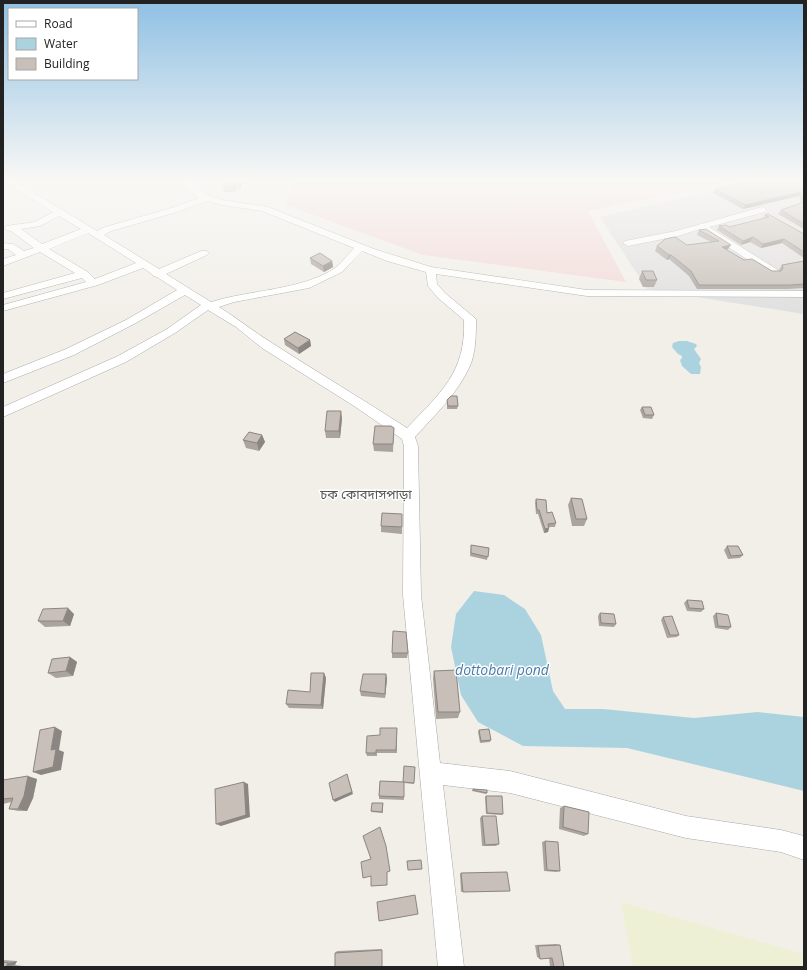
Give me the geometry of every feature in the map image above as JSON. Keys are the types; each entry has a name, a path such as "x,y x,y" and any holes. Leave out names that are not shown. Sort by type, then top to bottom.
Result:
{"street":[{"path":"8,228 20,226"},
{"path":"40,226 61,240"},
{"path":"82,226 240,325 266,345 359,403 408,436 411,446 412,595 452,967"},
{"path":"3,264 61,240 118,226"},
{"path":"309,226 360,248 412,266 587,293 804,294"},
{"path":"628,244 678,233 700,226"},
{"path":"701,226 774,272"},
{"path":"8,228 24,235 41,248 84,274 94,283"},
{"path":"3,238 24,235"},
{"path":"3,246 10,246 23,255"},
{"path":"3,412 122,359 171,331 209,306 232,298 305,286 338,270 360,248"},
{"path":"157,274 204,253"},
{"path":"3,308 94,283 143,264"},
{"path":"408,436 447,391 463,368 471,332 470,319 441,295 432,284 432,270"},
{"path":"3,296 84,274"},
{"path":"3,378 70,352 130,322 185,290"},
{"path":"431,773 510,782 686,826 781,841 804,848"}],"shaded area":[{"path":"344,226 596,226 626,282 423,255"},
{"path":"606,226 804,226 804,314 647,289"}],"green space":[{"path":"621,902 804,954 804,967 633,967"}],"water":[{"path":"687,341 696,344 697,346 694,349 701,359 699,363 701,367 700,374 691,374 682,366 680,360 682,356 672,347 673,343"},
{"name":"dottobari pond","path":"474,591 504,595 525,609 541,635 553,691 565,709 603,709 694,718 758,712 804,717 804,791 627,748 523,746 478,722 461,695 451,647 456,614"}],"building":[{"path":"719,226 790,226 804,234 804,252 784,239 763,244 753,237 743,241"},
{"path":"706,229 731,245 722,247 744,260 752,259 772,271 781,271 783,268 782,265 804,261 804,284 699,285 691,271 657,246 665,239 675,237 687,245 719,241 699,230"},
{"path":"320,253 332,261 323,266 310,258"},
{"path":"642,271 653,271 657,280 646,280"},
{"path":"295,332 310,340 298,348 284,339"},
{"path":"451,396 457,396 458,406 448,406 447,400"},
{"path":"642,407 651,407 654,415 645,415"},
{"path":"327,411 341,411 339,431 325,431"},
{"path":"375,426 391,426 394,428 393,444 373,444"},
{"path":"249,432 262,435 257,443 243,440"},
{"path":"571,498 582,499 587,519 576,519"},
{"path":"536,499 546,500 547,513 552,512 556,523 548,524 549,528 545,529 539,510 537,510"},
{"path":"382,513 402,514 402,527 381,526"},
{"path":"471,545 489,548 488,557 471,553"},
{"path":"727,546 738,546 743,555 731,556"},
{"path":"687,600 702,601 704,609 689,608"},
{"path":"68,608 63,621 38,621 43,609"},
{"path":"600,613 614,614 616,624 601,623"},
{"path":"716,613 728,615 731,627 718,626"},
{"path":"672,616 679,635 670,635 663,617"},
{"path":"393,631 406,632 408,653 392,653"},
{"path":"70,657 66,671 48,673 52,659"},
{"path":"456,670 460,712 438,712 434,671"},
{"path":"311,673 324,673 321,705 286,704 288,690 310,692"},
{"path":"363,674 386,674 385,694 360,691"},
{"path":"55,727 51,750 56,749 53,767 33,772 40,730"},
{"path":"380,728 397,728 396,750 376,750 376,753 366,753 367,736 380,735"},
{"path":"489,729 491,740 481,741 479,730"},
{"path":"404,766 415,767 414,783 403,782"},
{"path":"347,774 352,792 333,800 329,783"},
{"path":"28,776 24,796 18,809 9,809 13,798 3,799 3,780"},
{"path":"380,781 404,782 404,797 379,796"},
{"path":"244,782 246,815 216,824 215,789"},
{"path":"473,790 487,790 487,793"},
{"path":"486,796 502,796 503,814 487,813"},
{"path":"372,803 383,803 382,812 371,811"},
{"path":"564,806 589,812 588,834 563,827"},
{"path":"482,816 496,816 499,844 485,845"},
{"path":"380,827 386,846 390,871 387,872 387,885 371,886 371,876 363,878 361,862 371,859 363,836"},
{"path":"545,841 558,842 560,871 547,870"},
{"path":"421,860 422,869 408,870 407,861"},
{"path":"507,872 510,891 463,892 461,873"},
{"path":"415,895 418,914 379,921 377,902"},
{"path":"560,945 564,967 554,967 552,958 540,959 538,946"},
{"path":"382,950 382,967 335,967 335,953"},
{"path":"3,962 8,963 6,967 3,967"}],"district":[{"name":"চক কোবদাসপাড়া","path":"366,494"}]}
